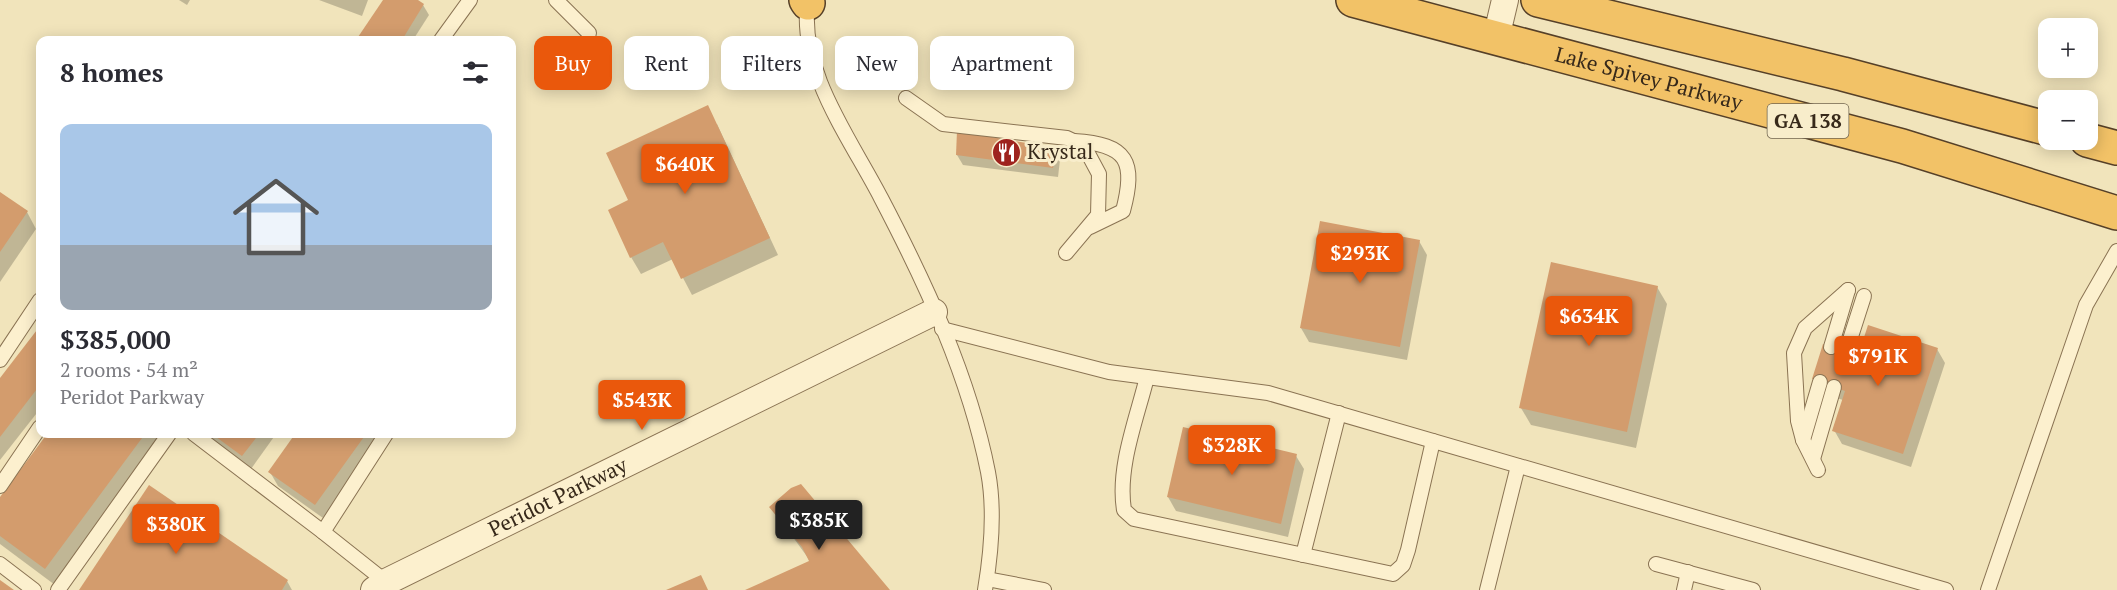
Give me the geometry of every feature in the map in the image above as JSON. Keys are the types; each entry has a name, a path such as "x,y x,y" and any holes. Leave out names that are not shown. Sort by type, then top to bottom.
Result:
{"highway":[{"name":"Lake Spivey Parkway","path":"1353,0 1902,146 2117,213"},
{"name":"GA 138","path":"1538,0 1843,74 2038,126"},
{"path":"2098,143 2117,147"}],"street":[{"path":"1496,38 1505,0"},
{"name":"Peridot Parkway","path":"380,586 938,320"}],"lane":[{"path":"444,36 470,0"},
{"path":"556,0 589,33"},
{"path":"807,1 806,23 810,58 845,132 881,199 938,320 965,384 988,474 991,554 986,585 1044,590"},
{"path":"906,98 942,124 1110,146 1123,156 1131,182 1123,211 1086,230"},
{"path":"1066,253 1098,215 1099,174 1084,146 1073,141"},
{"path":"1988,590 2086,305 2117,251"},
{"path":"1831,346 1848,290 1805,328 1794,353 1798,421 1803,440 1815,464 1834,387"},
{"path":"1846,352 1864,296"},
{"path":"0,360 36,306"},
{"path":"938,320 1109,372 1268,393 1946,590"},
{"path":"1147,377 1125,466 1122,499 1124,510 1134,519 1393,574 1403,565 1408,550 1433,441"},
{"path":"1803,440 1820,382"},
{"path":"1303,555 1339,413"},
{"path":"0,486 36,433"},
{"path":"58,590 166,438"},
{"path":"199,438 323,532 380,586"},
{"path":"323,532 383,438"},
{"path":"1487,590 1518,466"},
{"path":"0,564 34,590"},
{"path":"1656,564 1753,590"},
{"path":"1684,590 1688,572"}],"building":[{"path":"383,0 418,0 424,4 404,36 359,36"},
{"path":"708,105 770,238 681,279 663,242 630,258 608,210 628,200 606,153"},
{"name":"Krystal","path":"957,131 1056,148 1053,168 956,155"},
{"path":"0,192 28,211 0,252"},
{"path":"1320,221 1420,240 1400,347 1300,328"},
{"path":"1551,262 1658,286 1627,432 1519,408"},
{"path":"1868,325 1938,348 1903,454 1832,431 1845,391 1812,379 1823,344 1858,356"},
{"path":"36,331 36,390 0,437 0,378"},
{"path":"1183,427 1297,454 1281,524 1167,497"},
{"path":"44,438 142,438 45,569 0,536 0,497"},
{"path":"217,438 256,438 242,456"},
{"path":"292,438 363,438 315,505 268,472"},
{"path":"801,484 890,590 745,590 809,561 802,547 769,507 791,488"},
{"path":"149,485 288,580 282,590 79,590"},
{"path":"701,575 708,590 666,590"},
{"path":"0,580 14,590 0,590"}],"place":[{"name":"Krystal","path":"1006,152"}]}
